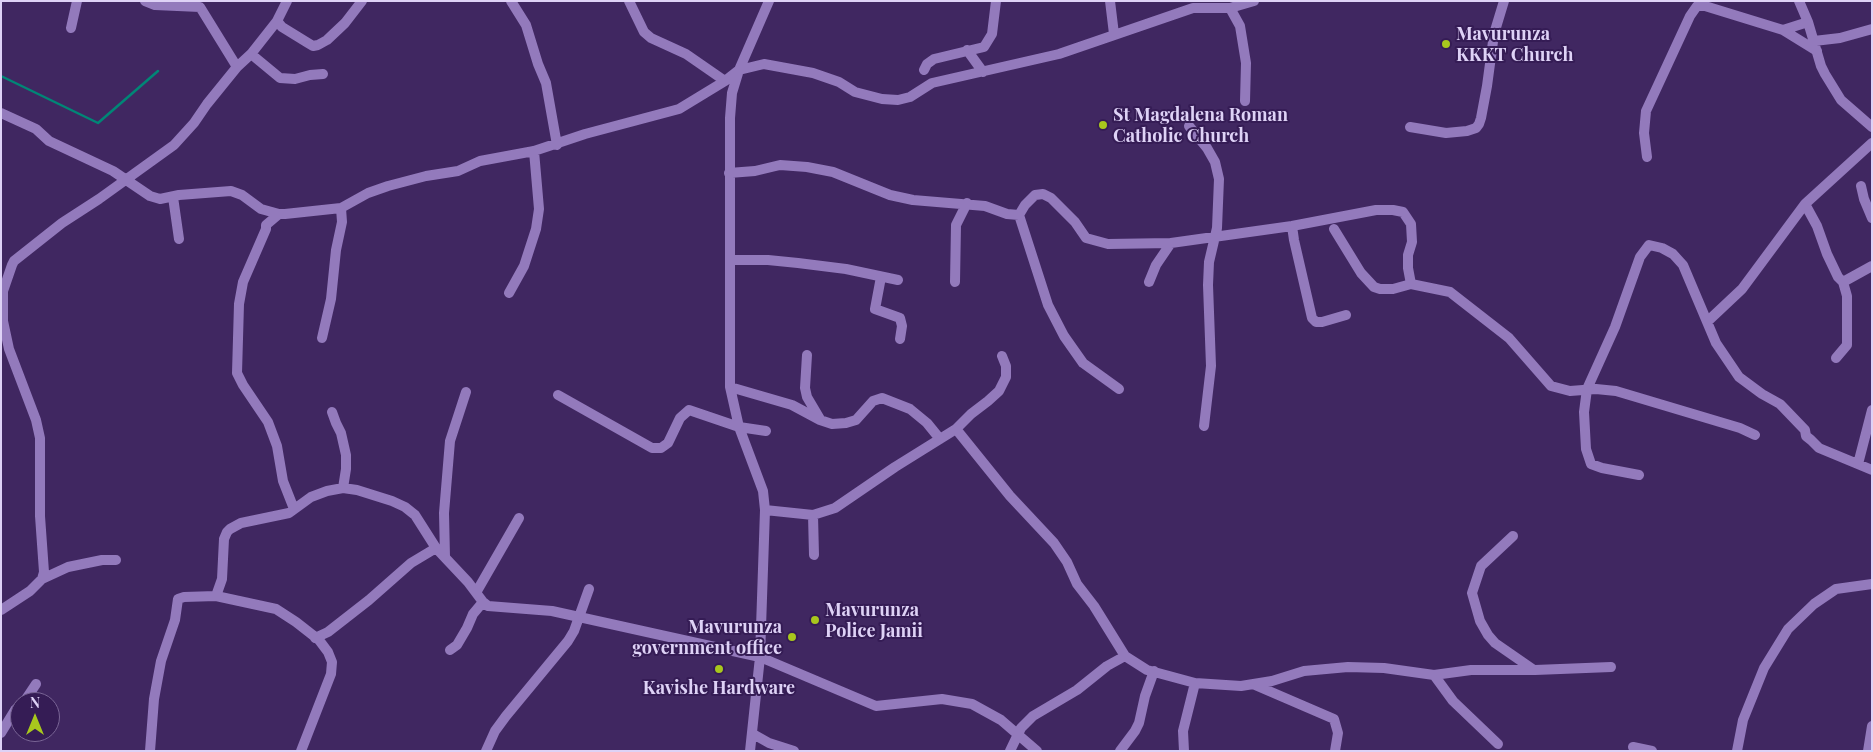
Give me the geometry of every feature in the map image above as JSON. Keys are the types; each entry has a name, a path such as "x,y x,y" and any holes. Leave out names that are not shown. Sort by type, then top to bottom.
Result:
{"street":[{"path":"72,28 77,1"},
{"path":"145,1 155,5 202,4 209,20 237,67"},
{"path":"42,579 44,572 40,516 40,438 36,420 9,349 3,321 3,291 6,265 14,261 62,223 126,181 174,145 277,21 287,1"},
{"path":"277,21 282,27 313,46 318,45 327,40 344,24 362,1"},
{"path":"511,1 526,25 546,83 558,145"},
{"path":"629,1 644,32 651,38 686,54 725,81"},
{"path":"750,751 760,657 765,510 763,491 739,428 730,387 730,118 732,93 738,70 769,1"},
{"path":"924,70 927,64 934,59 984,47 989,39 995,20 996,1"},
{"path":"1110,1 1114,34"},
{"path":"1,113 36,129 49,140 113,171 150,196 160,199 173,198 179,195 231,191 242,195 258,207 279,214 341,208 368,193 388,186 426,176 458,171 480,161 534,152 585,134 679,109 725,81 738,70 764,64 812,73 839,82 854,92 898,100 910,97 932,83 1059,54 1154,22 1176,12 1192,8 1230,8 1254,1"},
{"path":"1410,126 1446,133 1476,128 1481,118 1494,34 1504,1"},
{"path":"1799,1 1808,22 1821,66 1841,100 1872,127"},
{"path":"1646,157 1644,133 1646,111 1695,8 1700,4 1783,30 1815,46 1872,29"},
{"path":"1230,8 1240,26 1246,63 1245,102"},
{"path":"1783,30 1808,22"},
{"path":"967,50 983,72"},
{"path":"251,54 280,78 295,79 323,74"},
{"path":"1189,126 1215,162 1219,179 1216,236 1209,262 1211,366 1204,426"},
{"path":"1708,321 1742,289 1805,204 1872,143"},
{"path":"509,292 524,266 536,229 539,210 534,152"},
{"path":"729,173 755,171 780,165 807,167 834,172 890,195 913,200 967,203 1019,215"},
{"path":"1861,186 1872,218"},
{"path":"1119,389 1084,363 1064,336 1048,305 1019,215 1025,205 1035,195 1043,194 1051,198 1075,222 1086,238 1108,244 1171,243 1292,226 1376,210 1404,212 1411,224 1412,242 1408,255 1411,284"},
{"path":"173,198 179,240"},
{"path":"955,282 956,225 967,203"},
{"path":"1805,204 1817,226 1838,277 1843,282 1847,296 1847,345 1836,358"},
{"path":"258,207 266,225"},
{"path":"322,338 331,299 336,250 342,222 341,208"},
{"path":"279,214 266,225 241,292 237,373 268,422 277,446 283,481 294,509"},
{"path":"1292,226 1312,318 1316,322 1322,322 1346,315"},
{"path":"1334,229 1361,273 1374,287 1393,289 1411,284 1450,292 1516,345 1551,386 1570,391 1587,389 1616,391 1740,428 1755,435"},
{"path":"1149,282 1156,265 1171,243"},
{"path":"1639,475 1602,468 1590,462 1586,449 1584,402 1587,389 1615,327 1640,257 1649,245 1662,248 1673,254 1683,264 1721,351 1732,368 1745,382 1780,404 1805,430 1806,436 1819,448 1872,470"},
{"path":"730,260 788,262 846,269 898,280"},
{"path":"1843,282 1872,266"},
{"path":"881,277 875,309 900,318 902,326 900,339"},
{"path":"807,355 804,374 807,397 820,420"},
{"path":"765,510 813,515 835,508 895,467 956,429 999,391 1006,377 1006,366 1002,356"},
{"path":"730,387 792,405 820,420 832,424 846,424 856,420 873,401 882,398 910,409 927,423 940,439"},
{"path":"445,557 444,513 450,441 466,392"},
{"path":"558,395 652,448 661,448 668,443 680,418 689,410 739,428 766,431"},
{"path":"792,405 807,397"},
{"path":"1858,464 1872,410"},
{"path":"332,412 341,433 346,455 343,488"},
{"path":"956,429 1010,496 1054,543 1067,562 1077,584 1094,606 1126,656 1147,670 1195,683 1241,686 1255,685 1304,671 1348,667 1384,668 1434,675 1471,670 1611,667"},
{"path":"216,596 222,579 224,538 230,529 255,519 283,515 311,497 334,489 357,490 404,507 415,515 436,548 488,606 537,609 760,657 876,706 942,699 972,704 1001,720 1037,751"},
{"path":"813,515 814,555"},
{"path":"477,592 518,518"},
{"path":"1513,536 1481,566 1472,593 1480,621 1495,644 1535,670"},
{"path":"315,638 328,632 369,600 411,563 436,548"},
{"path":"1,610 30,591 42,579 68,567 102,560 116,560"},
{"path":"1737,751 1743,720 1764,668 1788,629 1814,604 1836,589 1872,584"},
{"path":"486,751 495,731 506,716 568,641 574,631 589,589"},
{"path":"150,751 154,700 161,661 175,620 178,599 184,597 216,596 276,609 296,622 328,652 332,662 331,674 301,751"},
{"path":"450,650 457,645 468,628 473,614 484,602"},
{"path":"1010,751 1021,728 1033,716 1077,690 1107,666 1126,656"},
{"path":"1120,751 1139,723 1145,696 1154,672"},
{"path":"1434,675 1453,701 1498,744"},
{"path":"1184,751 1183,731 1195,683"},
{"path":"31,692 36,684"},
{"path":"1255,685 1334,719 1338,733 1335,751"},
{"path":"1,733 10,718"},
{"path":"1868,751 1872,726"},
{"path":"753,734 769,743 794,751"},
{"path":"1633,747 1652,751"}],"waterway":[{"path":"1,76 98,123 158,71"}],"place":[{"name":"Mavurunza KKKT Church","path":"1446,44"},
{"name":"St Magdalena Roman Catholic Church","path":"1103,125"},
{"name":"Mavurunza Police Jamii","path":"815,620"},
{"name":"Mavurunza government office","path":"792,637"},
{"name":"Kavishe Hardware","path":"719,669"}]}
